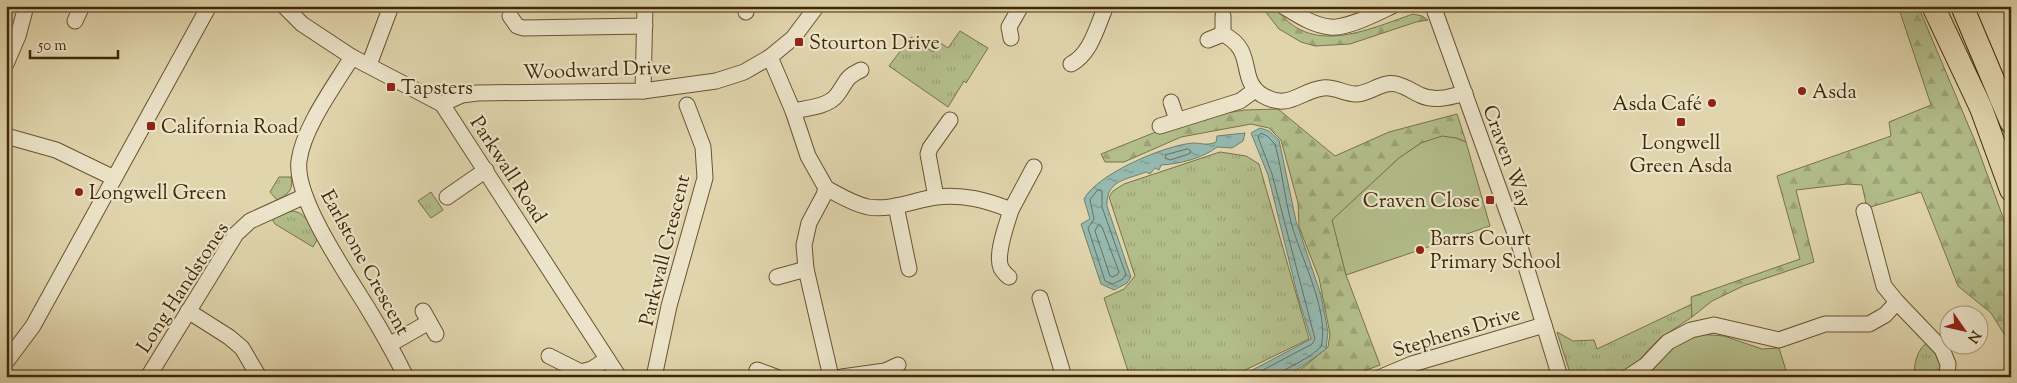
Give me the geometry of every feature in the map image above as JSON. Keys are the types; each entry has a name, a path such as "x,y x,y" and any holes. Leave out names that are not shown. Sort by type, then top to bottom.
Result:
{"highway":[{"path":"1933,6 1981,108 2011,190"},
{"path":"1962,6 2011,122"}],"street":[{"path":"6,64 18,36 26,6"},
{"path":"75,21 82,6"},
{"path":"9,355 33,326 209,6"},
{"name":"Parkwall Road","path":"284,6 318,35 352,57 442,104 619,377"},
{"path":"369,65 391,6"},
{"path":"644,91 645,6"},
{"name":"Woodward Drive","path":"442,104 462,95 477,93 644,91 716,81 744,72 770,57 793,38 818,6"},
{"path":"1011,38 1009,27 1022,6"},
{"path":"1071,64 1079,60 1088,48 1106,6"},
{"path":"1290,8 1316,24 1331,27 1360,21 1392,6"},
{"name":"Craven Way","path":"1433,6 1520,247 1560,377"},
{"path":"510,16 517,26 523,28 646,26"},
{"path":"1223,16 1224,34"},
{"path":"1208,40 1224,34 1235,40 1244,55 1249,79 1255,90 1269,98 1283,101 1295,99 1324,87 1355,94 1368,92 1380,85 1394,83 1423,96 1439,100 1465,93"},
{"name":"Earlstone Crescent","path":"352,57 307,133 299,163 305,196 406,377"},
{"path":"770,57 793,111 808,156 826,188 866,206 875,208 896,206 936,197 968,196 988,200 1011,210"},
{"path":"793,111 826,103 836,96 844,81 861,70"},
{"path":"1160,126 1240,101 1255,90"},
{"path":"1171,102 1177,120"},
{"name":"Parkwall Crescent","path":"654,377 669,306 705,178 703,147 687,105"},
{"path":"936,197 928,154 930,148 950,120"},
{"path":"6,136 56,150 114,178"},
{"path":"1009,277 1001,268 1002,236 1011,210 1034,167"},
{"path":"447,197 486,170"},
{"path":"826,188 814,211 804,245 806,269 832,377"},
{"name":"Long Handstones","path":"148,377 236,234 250,221 305,196"},
{"path":"896,206 909,269"},
{"path":"1864,211 1884,286 1942,349 1948,364 1947,377"},
{"path":"777,276 806,269"},
{"path":"1040,298 1064,377"},
{"path":"1628,377 1646,365 1668,342 1691,330 1714,325 1779,340 1825,324 1869,324 1885,315 1897,302"},
{"path":"188,311 229,337 242,348 259,377"},
{"path":"389,345 429,322"},
{"name":"Stephens Drive","path":"1381,377 1412,364 1544,325"},
{"path":"549,356 581,372 607,359"},
{"path":"842,377 885,371 898,365"},
{"path":"757,370 776,377"}],"green space":[{"path":"1261,6 1275,6 1289,22 1304,31 1321,36 1339,36 1358,32 1413,14 1428,20 1416,22 1350,44 1315,46 1301,42 1279,29"},
{"path":"1898,6 1918,6 1975,141 2011,239 2011,345 1990,312 1990,306 1982,306 1958,286 1921,192 1867,208 1862,185 1847,184 1796,190 1814,262 1743,286 1712,301 1692,317 1691,297 1800,259 1777,176 1891,136 1889,122 1931,105"},
{"path":"960,31 988,48 948,107 889,66 911,37 933,52 939,42 948,48"},
{"path":"1278,109 1335,156 1389,132 1457,114 1466,142 1456,138 1421,143 1399,158 1333,220 1346,275 1380,365 1348,377 1285,377 1299,371 1328,347 1330,334 1319,278 1299,227 1298,203 1281,140 1269,128 1251,124 1181,137 1124,162 1105,162 1101,154 1188,119 1245,110"},
{"path":"1442,136 1466,142 1490,226 1346,275 1332,220 1399,158 1421,143"},
{"path":"1220,152 1246,156 1259,164 1309,339 1231,377 1130,377 1104,298 1124,289 1135,276 1109,197 1113,191 1124,184"},
{"path":"279,177 291,177 292,185 287,194 277,200 270,192"},
{"path":"431,192 443,210 431,218 418,201"},
{"path":"289,211 300,213 310,224 318,238 313,247 275,224 272,219"},
{"path":"1692,304 1692,317 1659,339 1639,360 1627,369 1604,377 1571,376 1557,332 1573,341 1594,340 1597,349"},
{"path":"1698,334 1724,336 1762,349 1779,348 1788,377 1641,377 1666,351"},
{"path":"1928,342 1938,358 1941,377 1915,377 1917,358 1921,349"}],"water":[{"path":"1260,128 1269,131 1279,140 1296,221 1321,295 1328,332 1326,349 1300,368 1281,377 1243,377 1243,375 1311,339 1298,297 1268,175 1251,133"},
{"path":"1245,133 1243,141 1232,148 1217,147 1183,162 1161,165 1159,170 1155,168 1150,174 1146,172 1125,179 1114,186 1110,191 1107,206 1131,277 1127,283 1114,290 1101,284 1081,224 1090,219 1084,199 1091,189 1133,162 1166,149 1193,143 1213,143 1216,142 1217,136"}],"place":[{"name":"Stourton Drive","path":"799,42"},
{"name":"Tapsters","path":"391,87"},
{"name":"Asda","path":"1802,91"},
{"name":"Asda Café","path":"1712,103"},
{"name":"Longwell Green Asda","path":"1681,122"},
{"name":"California Road","path":"151,126"},
{"name":"Longwell Green","path":"79,192"},
{"name":"Craven Close","path":"1490,200"},
{"name":"Barrs Court Primary School","path":"1420,250"}]}
